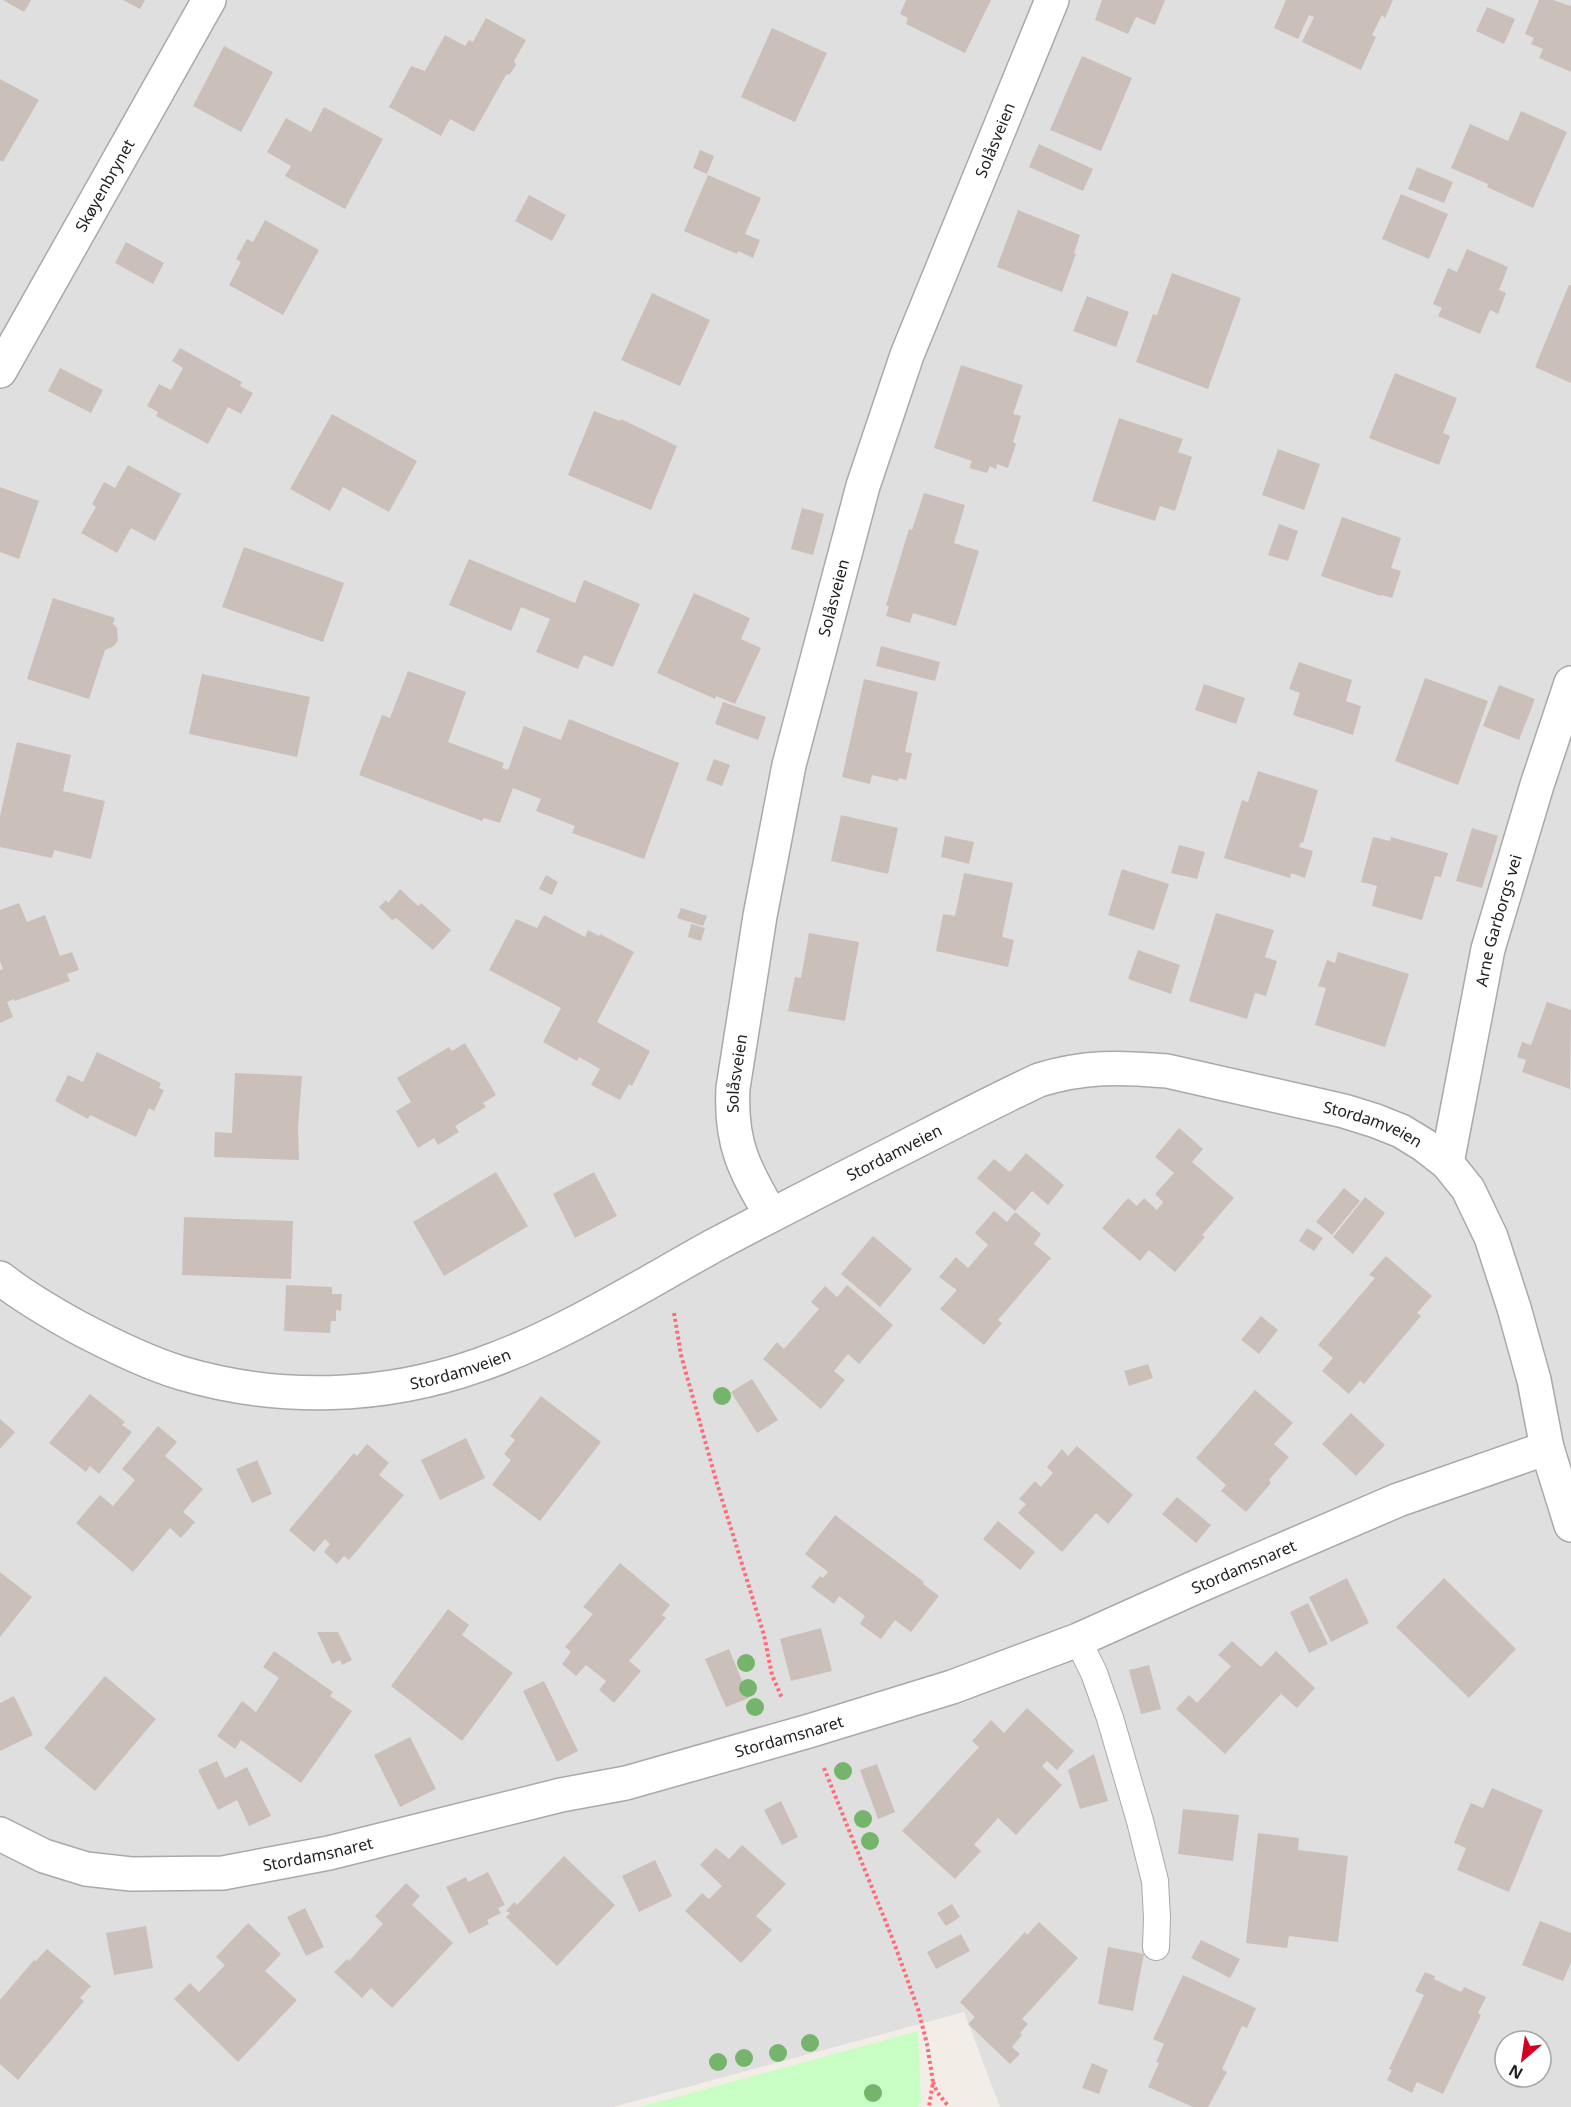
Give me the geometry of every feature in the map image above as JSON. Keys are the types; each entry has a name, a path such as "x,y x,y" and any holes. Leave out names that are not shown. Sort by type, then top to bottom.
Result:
{"street":[{"name":"Skøyenbrynet","path":"0,371 209,0"},
{"name":"Solåsveien","path":"771,1215 741,1160 731,1113 760,916 789,765 863,486 904,366 1052,0"},
{"name":"Arne Garborgs vei","path":"1447,1163 1488,949 1537,785 1571,683"},
{"name":"Stordamveien","path":"0,1278 44,1308 102,1340 153,1363 182,1373 265,1389 320,1394 405,1387 480,1365 568,1325 771,1215 1021,1088 1067,1071 1137,1068 1167,1071 1344,1111 1401,1131 1447,1163 1468,1189 1491,1237 1534,1380 1547,1448 1571,1525"},
{"name":"Stordamsnaret","path":"0,1834 44,1856 86,1869 131,1874 223,1873 329,1853 561,1795 626,1783 952,1688 1078,1640 1398,1500 1547,1448"}],"lane":[{"path":"1078,1640 1094,1673 1110,1718 1140,1821 1155,1881 1156,1947"}],"path":[{"path":"658,1277 672,1302 681,1355 716,1480 764,1635 772,1676 778,1691 805,1732 893,1940 918,2010 927,2044 933,2082 937,2092 949,2107"},
{"path":"929,2107 933,2082"}],"shaded area":[{"path":"0,0 1571,0 1571,2107 1000,2107 964,2012 613,2107 0,2107"}],"green space":[{"path":"918,2031 921,2101 918,2107 640,2107"}],"building":[{"path":"3,0 31,0 24,12"},
{"path":"123,0 145,0 140,9"},
{"path":"906,0 991,0 965,53 906,24 908,18 900,14"},
{"path":"1102,0 1165,0 1155,25 1136,17 1128,34 1095,20"},
{"path":"1286,0 1393,0 1385,18 1382,15 1372,35 1376,37 1361,70 1302,42 1314,17 1309,15 1298,39 1274,28"},
{"path":"1539,0 1553,0 1571,6 1571,72 1539,58 1543,49 1531,44 1534,38 1525,34"},
{"path":"1487,7 1515,19 1504,44 1476,31"},
{"path":"486,18 526,40 514,61 516,65 510,74 506,75 474,132 450,119 441,136 389,107 411,66 425,71 445,35 465,46 469,40 473,42"},
{"path":"772,28 827,53 795,122 741,97"},
{"path":"224,46 273,72 241,132 193,106"},
{"path":"1082,56 1132,78 1101,151 1050,130"},
{"path":"0,79 39,100 3,162 0,160"},
{"path":"324,107 383,139 345,209 285,176 291,166 267,152 286,118 311,132"},
{"path":"1521,111 1567,132 1533,208 1487,187 1488,184 1451,168 1470,124 1508,141"},
{"path":"1039,144 1093,169 1083,191 1029,167"},
{"path":"700,150 714,156 707,174 693,168"},
{"path":"1417,167 1453,182 1444,203 1408,189"},
{"path":"708,175 761,198 745,234 760,240 753,258 738,251 737,254 684,231"},
{"path":"1401,194 1448,214 1429,259 1382,239"},
{"path":"529,195 566,215 552,241 515,221"},
{"path":"1018,210 1080,235 1074,253 1076,254 1062,292 997,267"},
{"path":"265,220 319,250 283,315 229,285 241,262 236,259 247,239 253,242"},
{"path":"126,242 164,263 153,284 115,263"},
{"path":"1467,249 1508,267 1499,290 1506,293 1498,314 1490,310 1480,334 1438,316 1442,308 1433,304 1448,268 1457,272"},
{"path":"1172,273 1241,298 1208,389 1136,362 1153,314 1157,315"},
{"path":"1569,285 1571,285 1571,383 1535,367"},
{"path":"652,293 710,320 680,386 621,360"},
{"path":"1087,296 1129,312 1116,347 1073,331"},
{"path":"180,348 242,382 240,386 253,393 241,414 228,407 208,444 156,416 158,412 147,406 159,384 171,390 183,368 172,361"},
{"path":"961,365 1023,385 1013,414 1021,416 1013,442 1016,444 1008,468 997,464 996,469 990,466 987,473 969,468 972,461 934,448"},
{"path":"60,368 103,390 91,413 48,391"},
{"path":"1395,373 1457,398 1443,433 1450,436 1439,465 1369,438"},
{"path":"594,411 620,421 621,419 677,446 651,510 568,475"},
{"path":"332,414 417,461 389,512 343,487 330,511 290,489"},
{"path":"1119,418 1183,439 1178,452 1192,457 1175,511 1160,506 1155,521 1092,501"},
{"path":"1278,449 1320,464 1304,510 1262,495"},
{"path":"128,465 181,494 155,541 131,528 117,553 81,533 96,507 92,504 104,482 115,488"},
{"path":"0,487 39,501 19,559 0,552"},
{"path":"924,493 965,505 954,543 979,551 956,626 913,613 910,623 886,616 889,606 886,605 909,529 912,530"},
{"path":"802,508 824,514 813,555 791,549"},
{"path":"1342,517 1401,538 1391,568 1401,571 1392,598 1321,576"},
{"path":"1279,524 1298,531 1288,561 1268,555"},
{"path":"244,547 344,583 323,642 222,607"},
{"path":"469,559 575,603 584,580 640,604 613,667 584,655 578,669 536,652 550,619 521,607 511,631 449,605"},
{"path":"694,593 750,618 741,639 761,648 735,704 716,696 715,699 657,673"},
{"path":"53,598 115,618 113,624 117,628 118,640 114,646 105,650 89,699 27,679"},
{"path":"881,646 940,662 935,681 876,666"},
{"path":"1299,662 1352,680 1346,701 1361,706 1353,735 1293,715 1300,693 1289,689"},
{"path":"408,671 466,692 448,742 504,763 502,768 508,770 524,726 561,740 569,719 679,763 644,859 572,833 575,826 536,811 541,799 513,788 500,823 484,818 482,821 359,775 382,715 390,718"},
{"path":"202,674 310,697 297,757 189,734"},
{"path":"1425,678 1488,701 1458,785 1395,761"},
{"path":"864,679 918,692 905,752 912,753 906,780 899,778 898,781 872,775 870,784 842,777"},
{"path":"1204,684 1245,698 1236,724 1195,710"},
{"path":"1499,685 1535,699 1519,740 1483,726"},
{"path":"723,702 766,717 758,740 715,724"},
{"path":"17,742 71,755 63,791 105,801 91,859 54,850 52,858 0,847 0,816"},
{"path":"714,759 730,765 722,786 706,780"},
{"path":"1258,771 1318,790 1303,843 1301,842 1299,847 1313,851 1305,878 1291,873 1290,878 1224,858 1242,800 1248,802"},
{"path":"841,815 898,828 888,874 831,861"},
{"path":"1472,828 1498,836 1482,888 1456,881"},
{"path":"945,836 974,842 969,864 941,857"},
{"path":"1373,837 1390,841 1391,837 1448,853 1441,877 1435,876 1422,920 1372,906 1377,886 1361,882"},
{"path":"1179,845 1205,852 1197,879 1171,873"},
{"path":"1122,869 1169,884 1154,930 1108,915"},
{"path":"964,873 1013,883 1002,937 1014,940 1008,967 936,951 943,914 955,916"},
{"path":"546,875 558,882 552,895 539,889"},
{"path":"400,889 418,906 421,903 451,930 433,950 396,918 392,920 379,907 386,900 388,903"},
{"path":"19,903 27,922 45,915 60,956 72,952 79,970 67,974 70,981 7,1002 13,1017 0,1023 0,970 3,969 0,961 0,910"},
{"path":"681,908 707,916 703,926 677,918"},
{"path":"1216,913 1274,930 1265,957 1277,961 1266,996 1255,993 1247,1019 1189,1001"},
{"path":"544,915 585,937 588,930 634,952 597,1022 650,1051 632,1086 629,1084 620,1100 591,1085 600,1069 579,1057 577,1061 543,1042 561,1008 489,970 516,919 537,928"},
{"path":"691,924 705,928 701,941 688,937"},
{"path":"809,933 859,942 845,1021 788,1011 795,977 801,978"},
{"path":"1138,950 1180,965 1171,994 1128,979"},
{"path":"1338,952 1409,974 1385,1047 1315,1025 1326,988 1318,986 1327,960 1335,963"},
{"path":"1547,1002 1571,1010 1570,1089 1522,1072 1526,1060 1517,1057 1522,1042 1531,1045"},
{"path":"465,1043 496,1095 483,1103 486,1107 455,1126 459,1132 438,1145 434,1138 418,1148 396,1111 411,1102 397,1078 449,1047 452,1051"},
{"path":"97,1052 161,1083 159,1088 164,1090 154,1111 149,1108 136,1137 90,1115 88,1119 55,1101 68,1075 83,1082"},
{"path":"235,1073 302,1076 298,1127 299,1160 214,1157 215,1132 232,1133"},
{"path":"1179,1128 1203,1149 1192,1162 1234,1198 1202,1235 1205,1237 1175,1272 1149,1250 1140,1261 1102,1228 1128,1198 1137,1206 1144,1198 1157,1210 1163,1202 1155,1194 1174,1173 1155,1157"},
{"path":"1026,1153 1064,1185 1048,1205 1032,1191 1015,1211 977,1178 994,1159 1010,1172"},
{"path":"496,1172 528,1226 444,1276 413,1222"},
{"path":"594,1172 617,1216 575,1238 553,1194"},
{"path":"1344,1188 1360,1201 1332,1235 1316,1222"},
{"path":"1365,1197 1385,1213 1353,1254 1333,1237"},
{"path":"994,1211 1007,1222 1015,1212 1041,1234 1034,1244 1051,1258 998,1320 1002,1323 984,1345 940,1309 957,1290 939,1277 956,1257 968,1268 988,1245 975,1233"},
{"path":"184,1217 293,1221 291,1279 182,1275"},
{"path":"1307,1228 1323,1238 1314,1251 1299,1241"},
{"path":"873,1236 912,1269 880,1307 841,1274"},
{"path":"1386,1256 1432,1296 1417,1313 1421,1316 1364,1384 1360,1381 1349,1394 1322,1371 1333,1358 1318,1345 1375,1278 1369,1275"},
{"path":"286,1285 332,1287 332,1294 342,1294 341,1311 336,1310 336,1321 331,1321 330,1333 284,1331"},
{"path":"847,1285 893,1325 859,1364 848,1354 834,1371 845,1380 821,1409 763,1359 777,1342 784,1349 819,1309 811,1302 825,1286 837,1297"},
{"path":"1261,1316 1278,1330 1259,1354 1241,1340"},
{"path":"1148,1364 1153,1378 1129,1386 1124,1371"},
{"path":"752,1379 778,1420 757,1433 731,1392"},
{"path":"1255,1390 1293,1423 1274,1444 1289,1457 1269,1480 1271,1483 1246,1512 1221,1491 1226,1485 1196,1458"},
{"path":"90,1394 125,1422 122,1425 132,1432 99,1474 90,1466 86,1472 49,1443"},
{"path":"541,1396 601,1442 540,1521 492,1485 511,1460 504,1454 515,1440 510,1436"},
{"path":"1351,1413 1385,1445 1356,1476 1322,1444"},
{"path":"0,1419 15,1432 0,1449"},
{"path":"158,1426 177,1442 165,1456 203,1489 183,1512 195,1522 181,1538 170,1528 133,1572 76,1523 100,1495 113,1506 135,1480 122,1469"},
{"path":"466,1438 485,1478 440,1500 421,1460"},
{"path":"367,1444 389,1463 379,1475 404,1495 349,1560 344,1556 337,1564 324,1552 330,1544 325,1539 314,1552 289,1530 354,1453 357,1456"},
{"path":"1077,1446 1133,1495 1108,1524 1096,1513 1062,1552 1018,1513 1026,1504 1019,1499 1035,1481 1041,1487 1053,1473 1047,1467 1062,1449 1068,1456"},
{"path":"257,1460 272,1494 252,1503 236,1469"},
{"path":"1177,1497 1211,1525 1196,1543 1162,1514"},
{"path":"835,1515 924,1582 923,1584 939,1596 911,1632 895,1620 881,1639 860,1624 865,1616 839,1596 834,1604 811,1587 820,1576 823,1578 828,1572 805,1554"},
{"path":"998,1521 1035,1552 1020,1570 983,1539"},
{"path":"620,1563 670,1605 662,1615 666,1618 629,1661 641,1671 614,1703 599,1690 606,1681 586,1665 576,1676 562,1664 571,1652 565,1647 593,1614 583,1607"},
{"path":"0,1572 32,1597 0,1637"},
{"path":"1347,1578 1369,1623 1331,1642 1309,1597"},
{"path":"1444,1578 1516,1649 1469,1698 1396,1627"},
{"path":"1308,1603 1328,1644 1309,1653 1290,1612"},
{"path":"448,1609 469,1625 462,1635 513,1673 462,1741 391,1686"},
{"path":"821,1628 832,1671 791,1681 780,1639"},
{"path":"317,1632 338,1632 352,1660 342,1665 340,1660 332,1664"},
{"path":"1232,1641 1261,1667 1276,1651 1315,1688 1297,1708 1281,1694 1225,1754 1176,1709 1189,1695 1197,1703 1231,1666 1218,1655"},
{"path":"729,1649 749,1698 726,1707 705,1659"},
{"path":"274,1651 333,1692 330,1696 352,1711 301,1783 241,1740 235,1749 217,1736 242,1701 256,1712 279,1678 263,1667"},
{"path":"1149,1665 1161,1709 1141,1714 1129,1670"},
{"path":"105,1676 156,1719 95,1791 44,1748"},
{"path":"544,1681 578,1751 557,1762 523,1691"},
{"path":"14,1696 33,1735 0,1751 0,1703"},
{"path":"1027,1708 1074,1751 1057,1770 1047,1761 1042,1766 1062,1785 1016,1835 998,1818 974,1845 981,1851 955,1879 902,1831 979,1747 972,1741 991,1720 1004,1733"},
{"path":"410,1737 436,1789 400,1807 374,1755"},
{"path":"1094,1754 1108,1801 1080,1809 1068,1770"},
{"path":"217,1761 225,1778 247,1767 271,1816 249,1826 237,1800 218,1810 198,1770"},
{"path":"877,1764 895,1812 878,1819 860,1770"},
{"path":"1492,1788 1543,1810 1509,1892 1457,1870 1466,1848 1454,1843 1462,1823 1471,1803 1483,1808"},
{"path":"781,1801 798,1837 782,1845 764,1810"},
{"path":"1183,1809 1239,1815 1233,1861 1178,1854"},
{"path":"1258,1833 1299,1838 1298,1850 1348,1856 1338,1942 1289,1936 1287,1948 1246,1943"},
{"path":"742,1845 786,1884 756,1916 772,1930 741,1963 685,1911 702,1893 709,1899 722,1886 700,1865 716,1848 729,1859"},
{"path":"564,1856 615,1905 557,1966 506,1917 510,1913 506,1911 514,1902 517,1905"},
{"path":"655,1860 672,1896 639,1912 622,1876"},
{"path":"488,1872 505,1905 498,1908 501,1913 487,1920 489,1924 469,1934 446,1887 466,1877 468,1882"},
{"path":"406,1883 420,1896 412,1905 453,1943 392,2008 371,1988 362,1998 334,1972 347,1959 349,1961 383,1924 375,1916"},
{"path":"952,1904 960,1917 946,1926 937,1913"},
{"path":"305,1908 324,1947 306,1956 287,1917"},
{"path":"1540,1921 1571,1933 1571,1963 1563,1981 1522,1965"},
{"path":"1039,1922 1078,1958 1022,2019 1028,2024 1012,2047 1020,2054 1010,2064 968,2024 975,2017 960,2002 1025,1932 1027,1935"},
{"path":"248,1923 281,1954 265,1971 297,2000 238,2062 174,1999 190,1983 199,1992 225,1965 216,1957"},
{"path":"146,1926 153,1968 114,1975 106,1933"},
{"path":"961,1934 970,1951 936,1969 927,1952"},
{"path":"1201,1940 1240,1959 1230,1978 1191,1958"},
{"path":"1108,1947 1144,1954 1133,2011 1098,2004"},
{"path":"47,1949 91,1986 80,1998 84,2001 18,2080 0,2064 0,2000 34,1960 36,1961"},
{"path":"1425,1972 1461,1992 1464,1987 1486,1997 1478,2013 1481,2015 1443,2094 1417,2082 1412,2093 1387,2080 1392,2070 1389,2069 1424,1995 1415,1991"},
{"path":"1183,1975 1256,2008 1247,2028 1242,2026 1222,2069 1227,2072 1208,2107 1193,2107 1148,2087 1159,2063 1156,2062 1164,2044 1153,2039"},
{"path":"1092,2063 1108,2070 1099,2094 1082,2088"}]}
